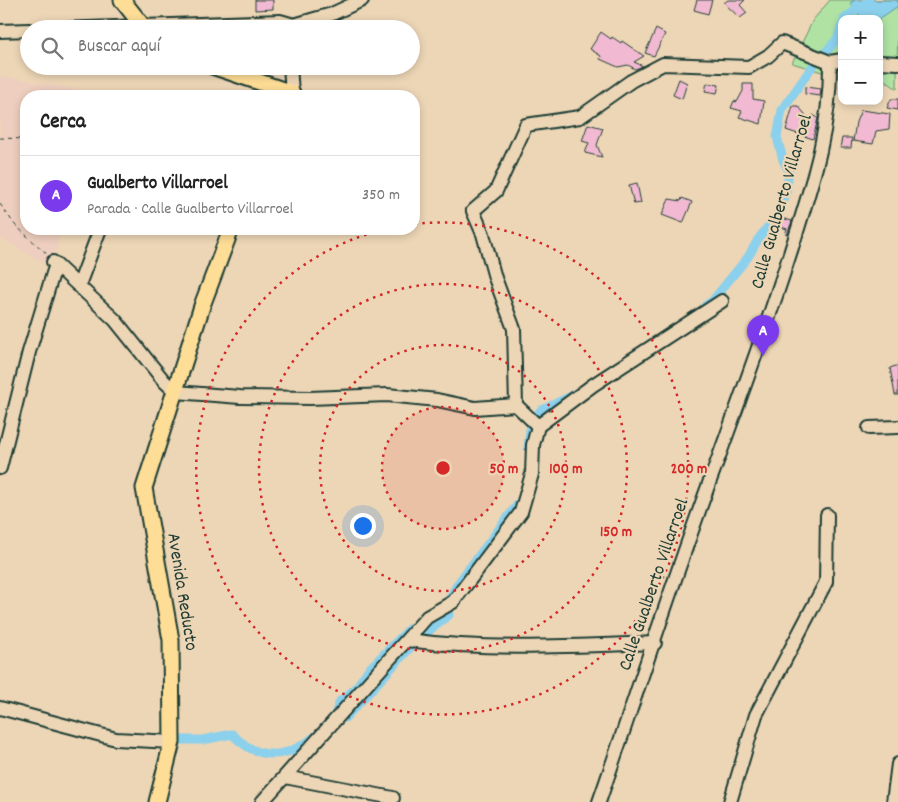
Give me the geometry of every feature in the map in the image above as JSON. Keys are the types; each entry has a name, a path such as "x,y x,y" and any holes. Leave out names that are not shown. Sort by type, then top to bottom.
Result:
{"main road":[{"path":"122,0 138,20"},
{"path":"237,75 278,90"},
{"name":"Avenida Reducto","path":"157,802 172,742 171,640 144,488 203,303 229,235"}],"street":[{"path":"314,20 362,0"},
{"path":"0,31 20,30"},
{"path":"538,426 516,405 514,329 495,278 483,234 473,211 496,192 526,125 580,117 631,81 663,64 749,67 768,56 782,43 836,61"},
{"name":"Calle Gualberto Villarroel","path":"599,802 708,487 772,312 825,133 836,61"},
{"path":"883,62 898,63"},
{"path":"291,75 292,90"},
{"path":"79,285 98,235"},
{"path":"0,468 29,352 56,265 115,320 164,381 176,392 240,397 302,398 387,395 437,400 475,408 516,405"},
{"path":"262,802 427,617 453,602 521,512 532,474 533,445 538,426 593,384 722,301"},
{"path":"869,428 898,428"},
{"path":"730,802 756,714 826,582 826,516"},
{"path":"407,640 445,645 524,647 655,643"},
{"path":"0,708 116,739 172,742"},
{"path":"893,802 898,764"},
{"path":"285,778 393,798"}],"path":[{"path":"0,138 20,139"},
{"path":"0,204 20,229"},
{"path":"27,235 42,247 56,265"}],"shaded area":[{"path":"0,76 80,90 20,90 20,235 60,235 52,267 0,238"}],"green space":[{"path":"830,0 898,0 897,89 883,79 883,15 838,15 838,77 792,63 813,20"}],"water":[{"path":"855,0 897,0 898,6 883,16 859,15 850,3"}],"building":[{"path":"255,0 273,0 273,9 255,10"},
{"path":"697,0 712,0 708,14 694,10"},
{"path":"728,0 745,0 740,5 747,13 740,18 724,3"},
{"path":"656,29 665,34 654,56 645,53"},
{"path":"601,32 611,39 612,37 621,43 622,41 644,56 634,62 643,66 635,69 628,65 618,67 600,59 601,56 590,49"},
{"path":"679,79 687,83 682,99 673,95"},
{"path":"707,83 719,85 717,93 705,91"},
{"path":"743,84 753,84 753,99 764,101 761,124 739,117 742,111 731,108 734,101 737,102 743,91"},
{"path":"805,87 821,89 820,96 805,94"},
{"path":"891,99 898,99 898,110 887,108"},
{"path":"793,106 798,106 811,121 813,115 818,118 813,139 786,130"},
{"path":"861,110 890,114 889,129 876,131 873,144 853,141 856,122"},
{"path":"588,124 603,128 597,145 602,157 585,153 589,143 582,141"},
{"path":"842,138 852,138 851,148 840,148"},
{"path":"637,183 641,203 634,204 629,185"},
{"path":"682,198 692,202 683,223 662,215 669,199 681,201"},
{"path":"778,217 792,221 787,235 785,234 787,229 775,225"},
{"path":"898,365 898,395 895,395 890,368"}],"waterway":[{"path":"849,15 869,0"},
{"path":"824,54 838,36"},
{"path":"705,306 712,301 748,257 759,238 779,213 786,193 789,171 783,160 777,137 782,110 814,64"},
{"path":"537,416 540,411 575,394"},
{"path":"528,448 530,429"},
{"path":"447,603 458,583 521,500"},
{"path":"417,640 449,615 448,612"},
{"path":"334,717 340,701 355,689 368,670 410,628"},
{"path":"345,718 411,647"},
{"path":"183,740 203,740 232,734 253,750 274,754 296,749 318,734"}],"place":[{"name":"Gualberto Villarroel","path":"763,356"}]}
